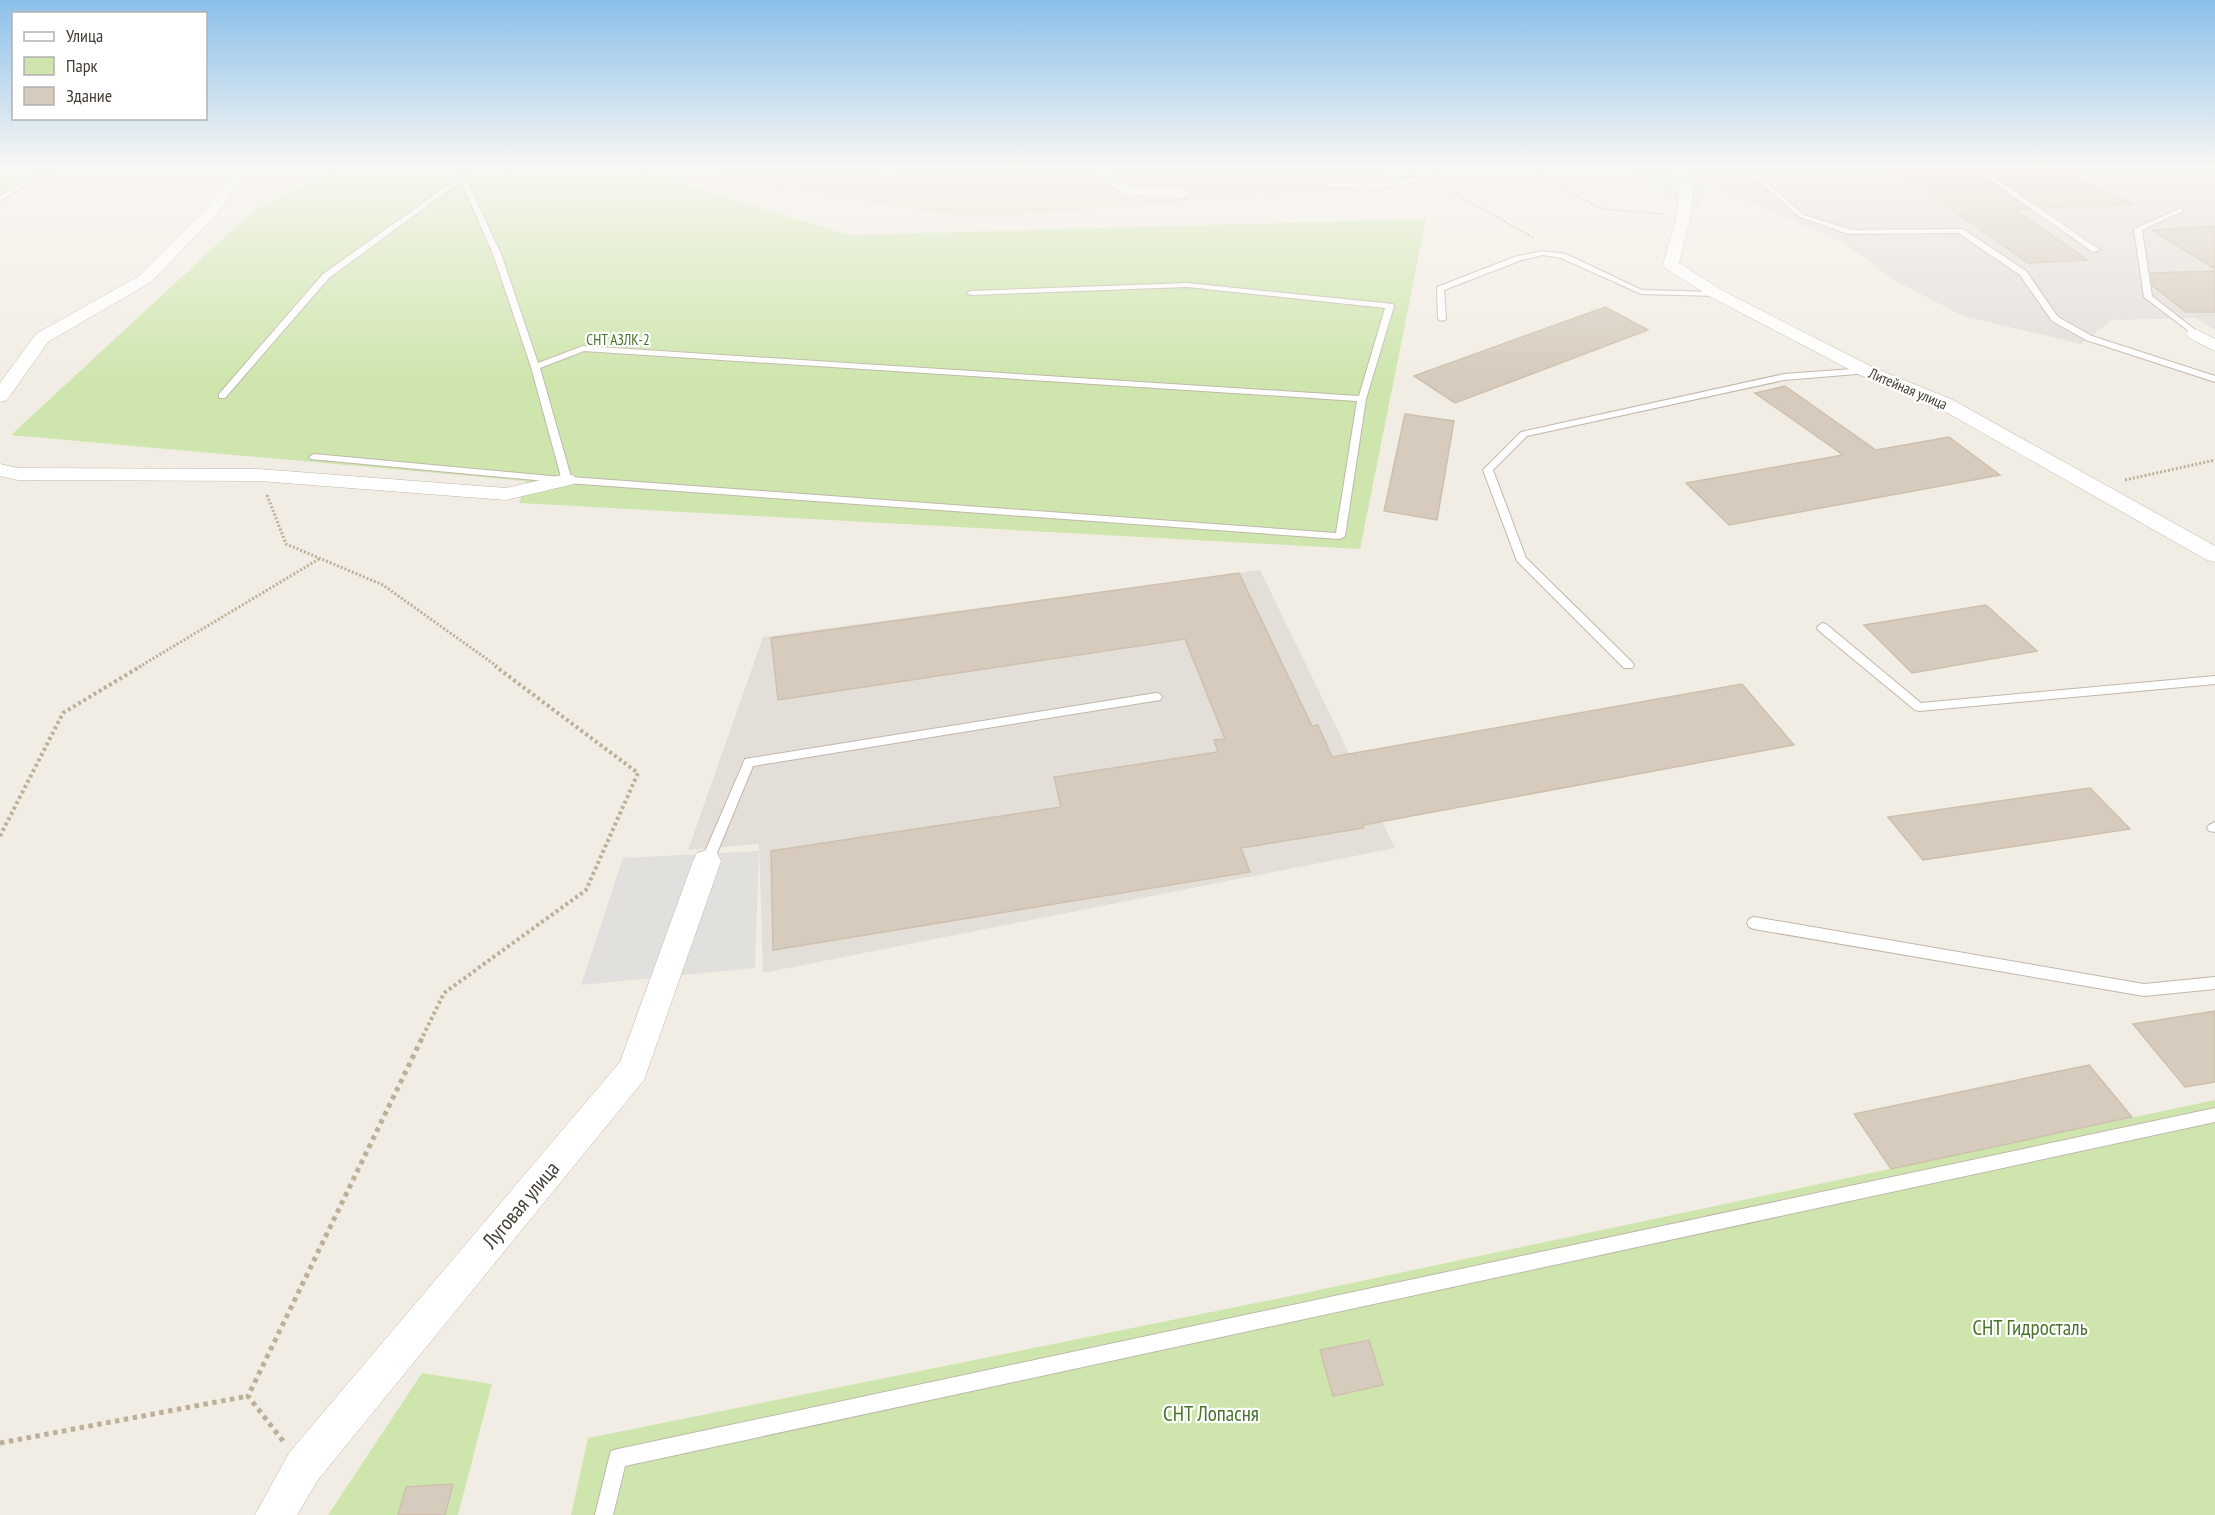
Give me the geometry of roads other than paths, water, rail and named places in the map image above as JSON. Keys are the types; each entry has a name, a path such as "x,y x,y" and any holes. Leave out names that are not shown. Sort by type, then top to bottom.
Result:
{"street":[{"path":"0,396 42,338 145,279 186,238"},
{"name":"Литейная улица","path":"1678,238 1671,265 1717,294 1866,371 1946,404 2215,555"},
{"path":"2195,334 2215,346"},
{"path":"0,470 18,474 259,475 506,494 567,480"},
{"name":"Луговая улица","path":"274,1515 303,1467 633,1070 707,861"}],"lane":[{"path":"222,396 326,276 379,238"},
{"path":"490,238 535,367 567,480"},
{"path":"1970,238 2023,273 2055,319 2089,338 2215,379"},
{"path":"2078,238 2096,250"},
{"path":"2139,238 2148,297 2195,334"},
{"path":"1442,319 1440,288 1520,258 1543,253 1563,256 1641,292 1717,294"},
{"path":"314,457 567,480 1341,536 1362,399 1390,306 1187,285 971,293"},
{"path":"535,367 582,348 1362,399"},
{"path":"1628,665 1521,559 1488,470 1524,434 1784,377 1866,371"},
{"path":"1822,627 1919,707 2215,680"},
{"path":"707,861 749,762 1156,697"},
{"path":"1754,923 2144,990 2215,983"},
{"path":"604,1515 618,1458 2215,1115"}],"park label":[{"name":"СНТ АЗЛК-2","path":"618,340"},
{"name":"СНТ Гидросталь","path":"2030,1328"},
{"name":"СНТ Лопасня","path":"1211,1414"}]}
